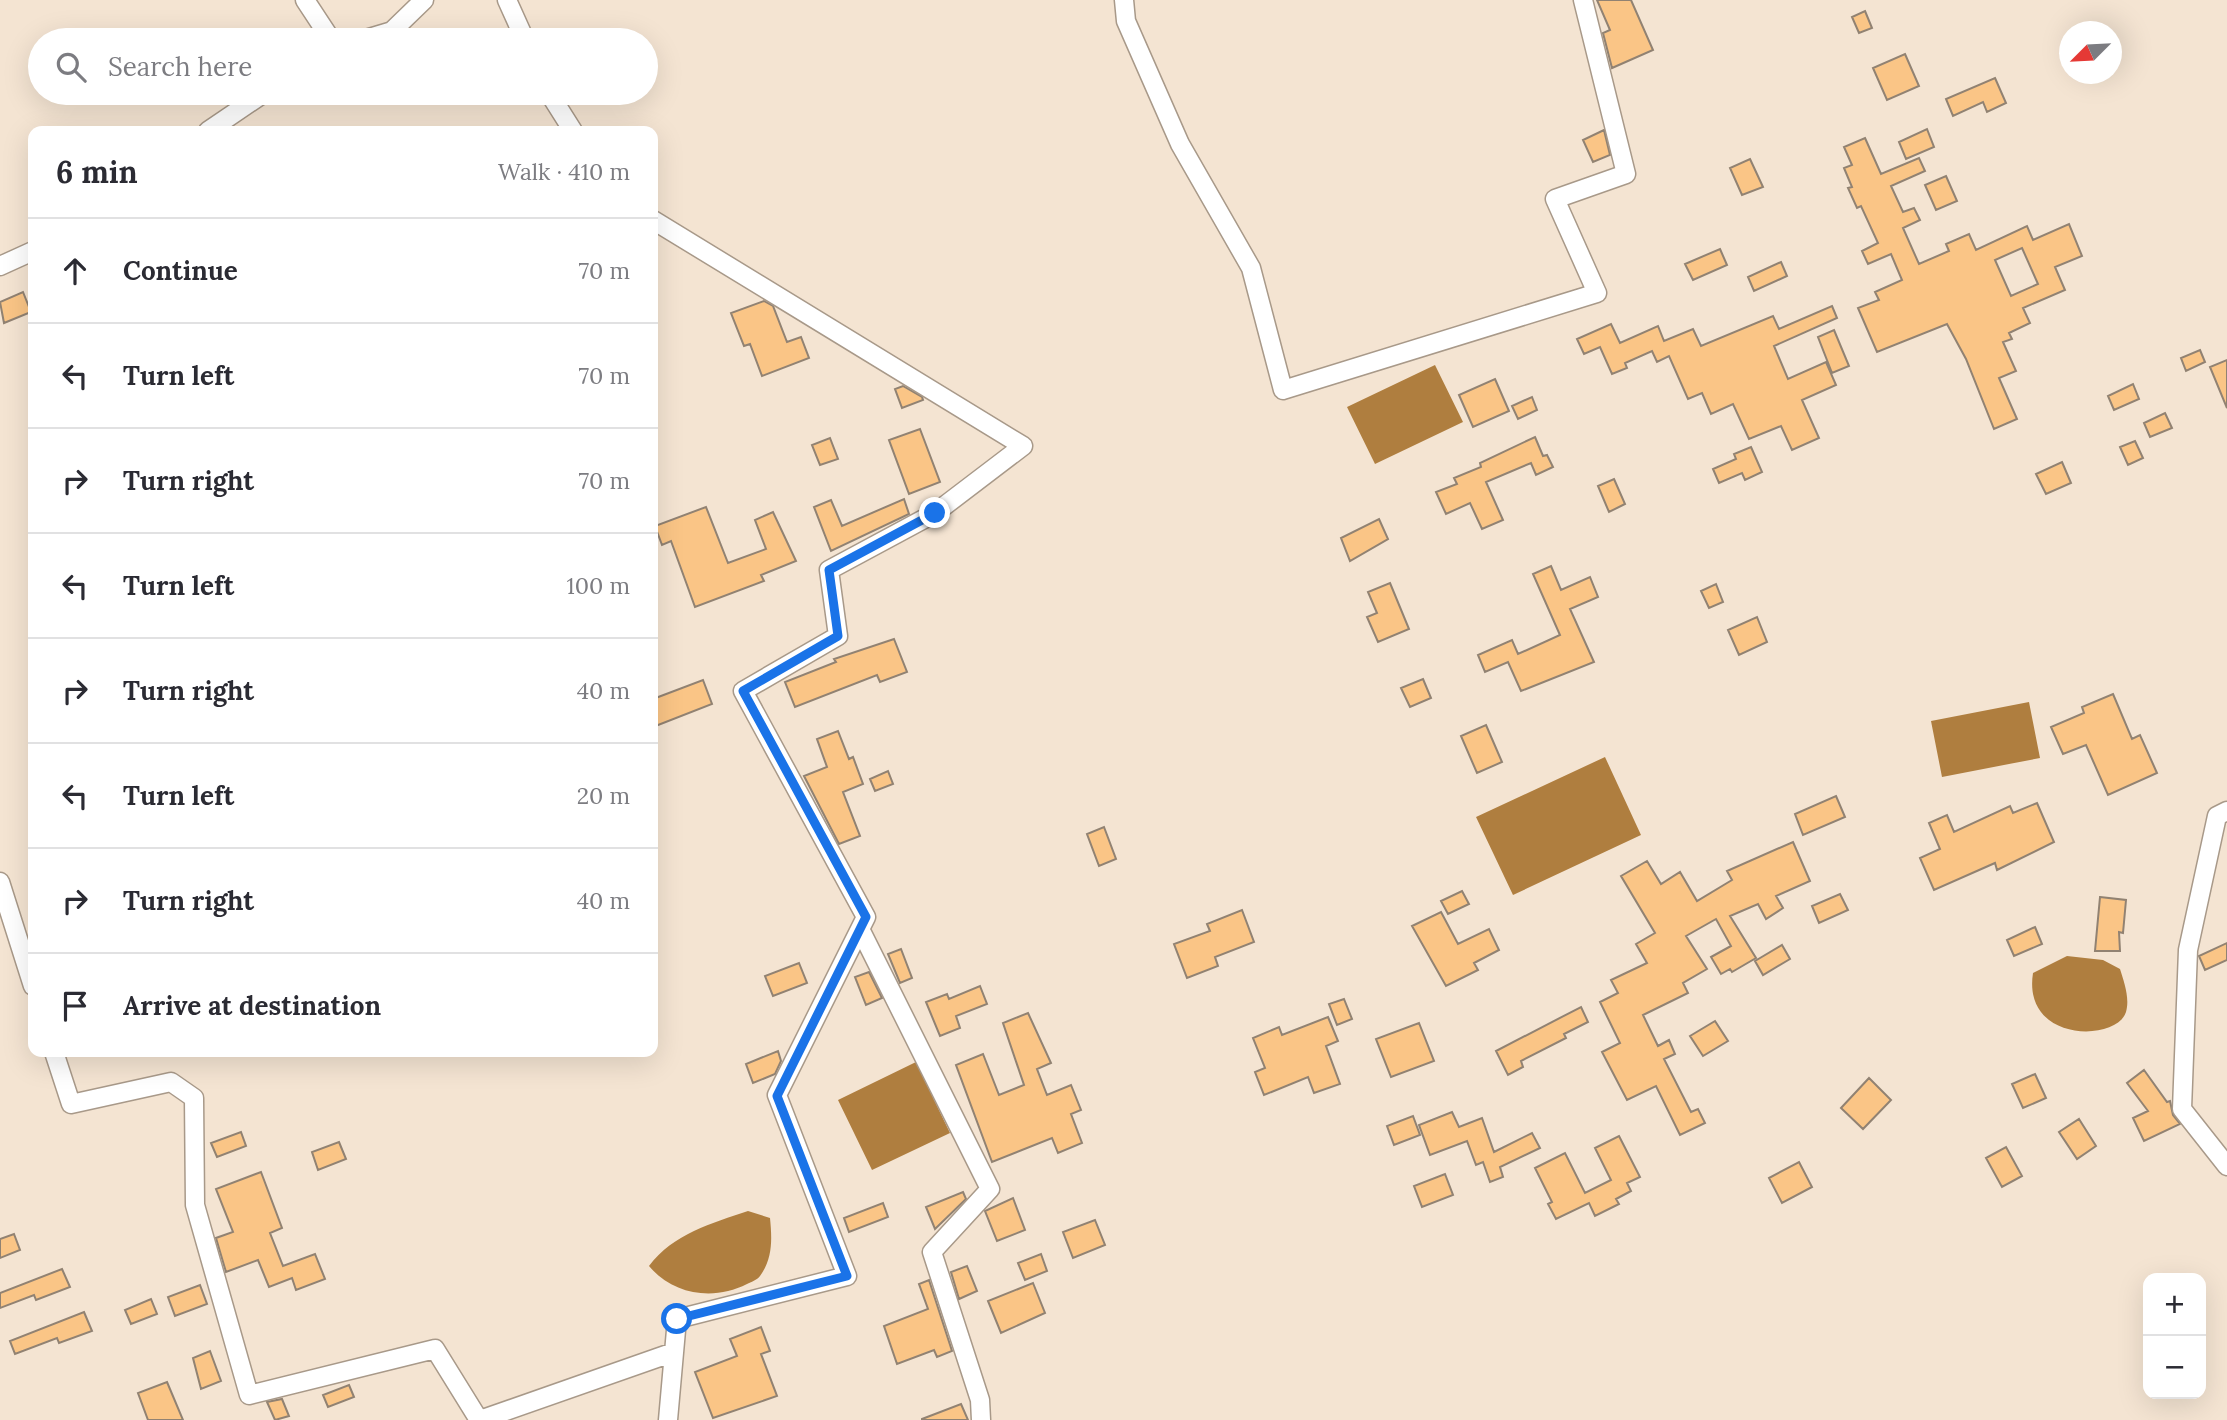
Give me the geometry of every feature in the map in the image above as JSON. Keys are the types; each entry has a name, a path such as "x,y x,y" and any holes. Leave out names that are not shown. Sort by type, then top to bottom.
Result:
{"street":[{"path":"305,0 323,28"},
{"path":"396,28 424,0"},
{"path":"507,0 519,28"},
{"path":"1124,0 1126,21 1180,144 1251,268 1283,390 1597,293 1555,199 1626,174 1583,0"},
{"path":"215,126 246,105"},
{"path":"557,105 570,126"},
{"path":"658,223 1023,446 935,513 829,570 838,636 743,691 866,917 777,1096 847,1276 677,1319 668,1420"},
{"path":"0,266 28,253"},
{"path":"2227,811 2217,816 2188,950 2182,1109 2227,1166"},
{"path":"0,882 28,969"},
{"path":"860,929 990,1189 932,1252 981,1400 981,1420"},
{"path":"56,1057 71,1104 171,1082 194,1098 195,1206 249,1395 435,1349 480,1420 674,1352"}],"shaded area":[{"path":"1435,365 1463,422 1375,464 1347,407"},
{"path":"2029,702 2040,758 1942,777 1931,721"},
{"path":"1605,757 1641,835 1513,895 1476,817"},
{"path":"2067,956 2103,960 2120,969 2127,1001 2126,1012 2119,1022 2090,1031 2072,1030 2055,1024 2042,1013 2033,996 2033,973"},
{"path":"916,1062 950,1133 872,1170 838,1100"},
{"path":"748,1211 770,1218 771,1226 771,1248 767,1262 760,1276 754,1281 721,1292 695,1292 670,1283 649,1266 681,1238 707,1225"}],"building":[{"path":"1597,0 1631,0 1653,50 1612,68 1603,33 1610,30"},
{"path":"1865,11 1872,28 1859,33 1852,17"},
{"path":"1905,54 1919,86 1887,100 1873,68"},
{"path":"1995,78 2006,103 1987,112 1983,102 1953,116 1946,99"},
{"path":"1927,129 1934,147 1906,159 1899,142"},
{"path":"1604,130 1610,155 1593,162 1583,140"},
{"path":"1865,138 1881,174 1919,158 1925,171 1891,186 1903,212 1914,208 1920,220 1903,228 1919,264 1949,251 1946,244 1969,234 1976,250 2027,226 2033,240 2069,224 2082,256 2055,267 2065,290 2023,308 2030,323 2009,333 2012,339 2003,342 2016,371 1999,378 2017,419 1994,429 1966,359 1947,324 1877,352 1858,308 1879,300 1875,292 1902,280 1891,254 1868,264 1862,251 1878,243 1861,206 1857,208 1848,188 1852,187 1844,168 1852,165 1844,147","holes":["2022,248 2038,284 2011,296 1995,260"]},
{"path":"1750,159 1763,187 1742,195 1730,168"},
{"path":"1946,176 1957,201 1936,210 1925,185"},
{"path":"1720,249 1727,265 1693,280 1685,264"},
{"path":"1781,262 1787,276 1754,291 1748,277"},
{"path":"23,292 28,313 4,323 0,302"},
{"path":"764,301 773,306 787,342 801,337 809,358 762,376 750,344 744,346 731,313"},
{"path":"1832,306 1837,318 1774,346 1788,379 1826,362 1836,385 1802,400 1819,438 1792,450 1781,426 1749,439 1733,404 1711,414 1702,393 1688,399 1669,356 1657,362 1652,351 1625,363 1627,368 1612,374 1600,347 1584,354 1577,339 1611,324 1620,343 1658,326 1664,341 1693,329 1701,346 1773,316 1779,329"},
{"path":"1834,330 1849,366 1832,373 1818,337"},
{"path":"2200,350 2205,362 2186,371 2181,358"},
{"path":"2227,360 2227,408 2210,367"},
{"path":"1495,379 1509,411 1473,427 1459,395"},
{"path":"2133,384 2139,399 2114,410 2108,396"},
{"path":"903,386 923,400 902,408 895,389"},
{"path":"1532,397 1537,410 1518,419 1512,406"},
{"path":"2165,413 2172,428 2150,437 2144,423"},
{"path":"920,429 940,482 909,494 889,440"},
{"path":"1535,437 1543,456 1547,455 1553,467 1536,475 1531,463 1486,482 1503,520 1482,529 1470,503 1446,514 1436,492 1457,484 1454,478 1481,467 1480,463"},
{"path":"830,438 838,459 820,465 812,445"},
{"path":"2135,441 2143,458 2128,465 2120,447"},
{"path":"1751,447 1762,472 1745,480 1742,473 1719,483 1713,469 1736,459 1734,454"},
{"path":"2062,462 2071,483 2046,494 2036,474"},
{"path":"1614,479 1625,504 1609,512 1598,486"},
{"path":"904,499 909,514 831,551 814,507 831,500 842,526"},
{"path":"706,507 728,563 766,549 755,520 773,512 796,561 761,575 764,581 695,607 671,541 662,545 658,525"},
{"path":"1379,519 1388,539 1350,561 1341,538"},
{"path":"1551,566 1561,590 1590,577 1598,597 1570,609 1594,662 1521,691 1508,662 1485,672 1478,655 1512,640 1518,654 1560,635 1533,574"},
{"path":"1390,583 1409,629 1378,642 1367,617 1377,613 1368,592"},
{"path":"1716,584 1723,602 1709,608 1701,591"},
{"path":"1757,617 1767,642 1739,655 1728,630"},
{"path":"894,639 907,672 880,682 877,675 795,707 785,682 836,662 834,659"},
{"path":"1423,679 1431,698 1410,707 1401,688"},
{"path":"703,680 712,704 658,725 658,697"},
{"path":"2113,694 2132,739 2140,735 2157,773 2108,795 2086,745 2063,754 2051,727 2084,713 2082,707"},
{"path":"1486,725 1502,762 1477,773 1461,736"},
{"path":"838,731 849,759 853,757 863,784 843,792 860,836 839,844 804,776 827,767 817,739"},
{"path":"888,771 893,784 875,791 870,779"},
{"path":"1836,796 1845,817 1803,835 1795,814"},
{"path":"2037,803 2054,842 1997,870 1995,863 1934,890 1920,858 1940,849 1929,823 1947,815 1954,832 2010,806 2013,813"},
{"path":"1104,827 1116,859 1099,866 1087,834"},
{"path":"1793,842 1810,881 1776,896 1783,908 1766,919 1758,904 1730,916 1756,958 1732,972 1730,969 1721,974 1711,957 1731,946 1716,919 1686,936 1707,969 1683,983 1688,993 1643,1015 1658,1046 1669,1040 1675,1054 1664,1059 1691,1112 1698,1109 1705,1123 1680,1135 1656,1086 1627,1100 1602,1052 1620,1043 1600,1002 1618,993 1611,980 1647,963 1636,944 1655,933 1621,876 1647,861 1661,884 1680,872 1697,901 1732,880 1727,871"},
{"path":"1462,891 1469,904 1448,914 1441,901"},
{"path":"1840,894 1848,910 1819,923 1812,906"},
{"path":"2100,897 2126,900 2123,933 2119,932 2120,951 2095,951"},
{"path":"1242,910 1254,942 1215,957 1218,966 1187,978 1174,944 1210,931 1207,924"},
{"path":"1441,912 1458,944 1489,929 1499,950 1474,963 1478,970 1446,986 1412,926"},
{"path":"2035,927 2042,944 2014,956 2007,940"},
{"path":"2227,943 2227,960 2205,970 2199,956"},
{"path":"1782,945 1790,959 1763,975 1755,961"},
{"path":"901,949 912,978 900,983 888,954"},
{"path":"799,963 807,983 773,996 765,976"},
{"path":"869,972 882,998 866,1005 855,977"},
{"path":"980,986 987,1004 956,1016 960,1028 940,1036 926,1002 947,994 949,999"},
{"path":"1344,999 1352,1019 1337,1025 1329,1004"},
{"path":"1581,1007 1588,1022 1564,1034 1566,1038 1521,1061 1523,1067 1508,1075 1496,1051"},
{"path":"1028,1013 1051,1063 1037,1069 1047,1095 1071,1085 1081,1110 1071,1114 1082,1143 1058,1153 1052,1138 992,1162 956,1065 983,1054 999,1095 1024,1085 1003,1023"},
{"path":"1328,1017 1338,1041 1326,1046 1340,1084 1314,1093 1308,1077 1264,1095 1255,1072 1265,1068 1253,1038 1279,1027 1282,1035"},
{"path":"1715,1021 1728,1041 1703,1056 1690,1036"},
{"path":"1419,1023 1434,1061 1391,1077 1376,1039"},
{"path":"778,1051 781,1061 775,1074 753,1083 746,1064"},
{"path":"2144,1070 2167,1102 2170,1101 2173,1115 2180,1124 2144,1141 2133,1118 2148,1111 2127,1083"},
{"path":"2035,1074 2046,1098 2023,1108 2012,1084"},
{"path":"1869,1078 1891,1100 1863,1129 1841,1108"},
{"path":"1452,1112 1459,1127 1482,1118 1494,1152 1532,1133 1540,1148 1500,1167 1503,1177 1490,1182 1483,1162 1476,1165 1467,1141 1430,1155 1419,1125"},
{"path":"1413,1116 1420,1135 1394,1145 1387,1126"},
{"path":"2079,1119 2096,1146 2077,1159 2059,1132"},
{"path":"241,1132 246,1146 217,1157 211,1143"},
{"path":"1619,1136 1640,1177 1627,1183 1631,1191 1616,1199 1619,1204 1595,1216 1589,1203 1556,1219 1548,1204 1552,1202 1535,1168 1565,1153 1585,1193 1611,1180 1595,1148"},
{"path":"339,1142 346,1159 318,1170 312,1152"},
{"path":"2006,1147 2022,1176 2002,1187 1986,1158"},
{"path":"1799,1162 1812,1187 1782,1203 1769,1178"},
{"path":"261,1172 282,1228 270,1233 283,1266 315,1254 325,1279 296,1290 292,1278 269,1287 258,1260 226,1272 216,1238 233,1232 216,1189"},
{"path":"1445,1174 1453,1195 1422,1207 1414,1186"},
{"path":"963,1192 966,1199 935,1229 926,1207"},
{"path":"1013,1198 1025,1230 997,1241 985,1211"},
{"path":"883,1203 888,1217 849,1232 844,1218"},
{"path":"1095,1220 1105,1245 1073,1258 1063,1232"},
{"path":"14,1234 20,1250 0,1258 0,1239"},
{"path":"1041,1254 1047,1271 1025,1280 1018,1263"},
{"path":"967,1266 977,1291 959,1299 951,1272"},
{"path":"62,1269 70,1287 36,1300 34,1295 0,1308 0,1293"},
{"path":"929,1280 952,1351 937,1357 934,1350 897,1364 884,1326 928,1309 919,1284"},
{"path":"1033,1283 1045,1313 1001,1333 988,1301"},
{"path":"200,1285 207,1304 175,1316 168,1297"},
{"path":"151,1299 157,1314 131,1324 125,1310"},
{"path":"84,1312 92,1331 59,1343 57,1338 15,1354 10,1341"},
{"path":"761,1327 770,1351 761,1354 777,1396 713,1418 695,1372 737,1356 730,1339"},
{"path":"210,1351 221,1381 201,1389 193,1358"},
{"path":"167,1382 183,1420 148,1420 138,1393"},
{"path":"349,1385 354,1397 328,1407 323,1395"},
{"path":"282,1399 289,1416 275,1420 267,1402"},
{"path":"961,1404 968,1420 922,1420 922,1419"}],"route":[{"path":"677,1319 847,1276 777,1096 866,917 743,691 838,636 829,570 935,513"}]}
